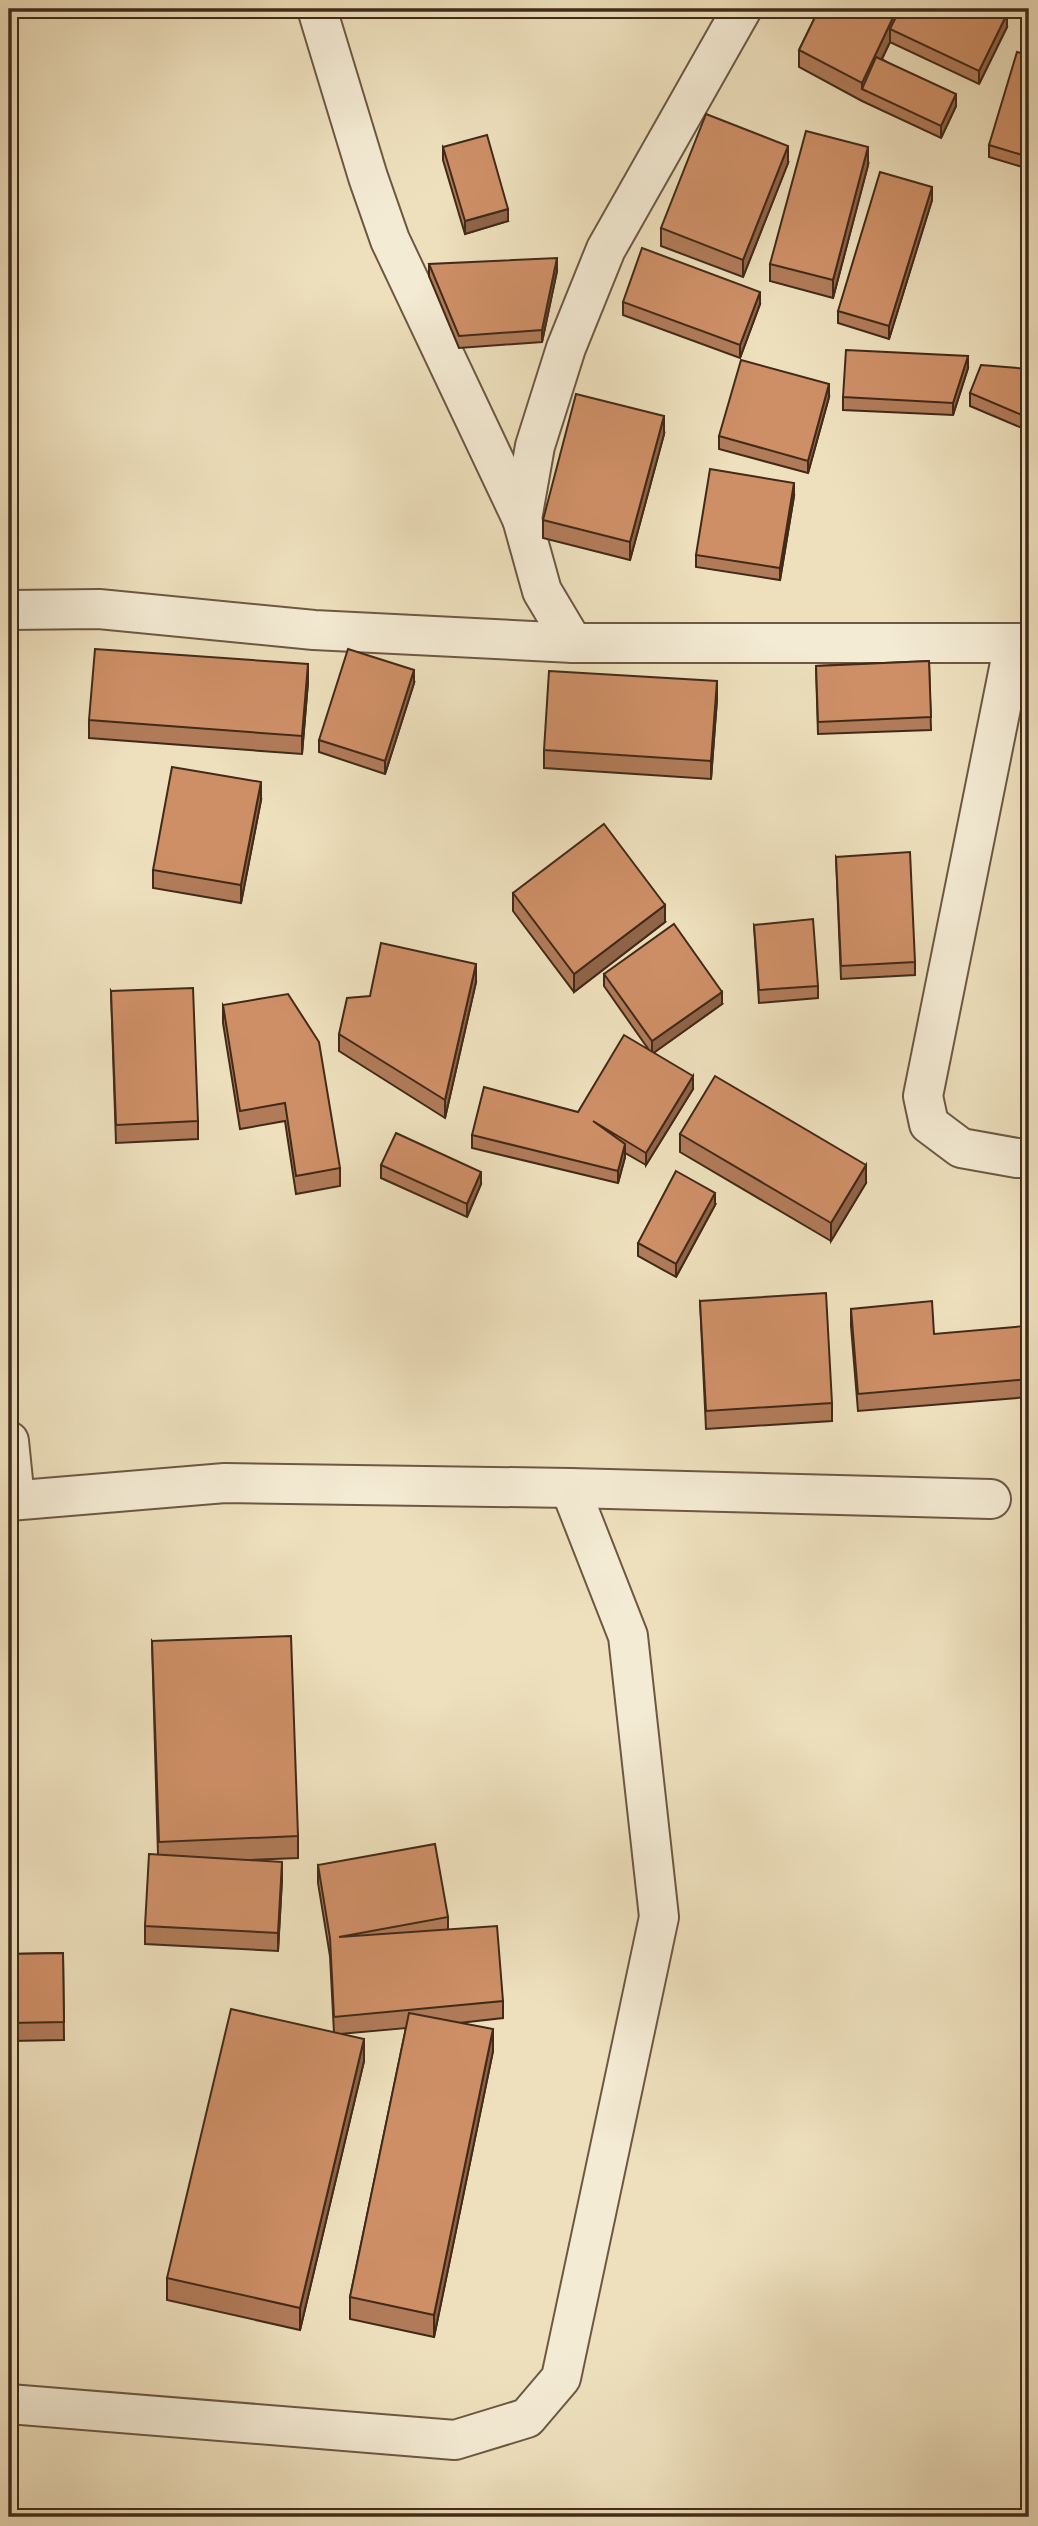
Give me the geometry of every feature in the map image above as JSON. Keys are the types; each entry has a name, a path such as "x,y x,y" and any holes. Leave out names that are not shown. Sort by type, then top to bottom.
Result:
{"street":[{"path":"317,9 390,240 522,519 541,591 573,643"},
{"path":"522,519 536,446 566,348 607,249 742,9"},
{"path":"9,610 99,609 314,630 573,643 1022,643 923,1096 929,1124 961,1148 1029,1158"},
{"path":"9,1441 12,1501 225,1483 570,1488 991,1499"},
{"path":"9,2404 455,2441 527,2418 561,2378 659,1917 628,1636 570,1488"}],"building":[{"path":"819,9 897,9 862,83 799,50"},
{"path":"900,9 995,9 1007,14 979,71 890,29"},
{"path":"1017,52 1029,55 1029,157 989,145"},
{"path":"876,57 956,94 941,126 862,89"},
{"path":"706,114 788,146 743,260 661,228"},
{"path":"806,131 868,147 833,280 770,264"},
{"path":"487,135 508,209 465,221 443,147"},
{"path":"880,172 932,187 889,326 838,311"},
{"path":"642,248 760,292 740,345 623,302"},
{"path":"557,258 542,330 459,336 429,264"},
{"path":"846,350 968,356 953,403 843,397"},
{"path":"741,360 829,384 808,461 719,436"},
{"path":"981,365 1029,369 1029,418 970,393"},
{"path":"576,394 664,416 630,542 543,520"},
{"path":"1029,428 1029,458 1026,458"},
{"path":"710,469 794,483 780,568 696,555"},
{"path":"95,649 308,664 302,736 89,720"},
{"path":"348,649 414,670 385,761 319,740"},
{"path":"929,661 931,717 818,722 816,666"},
{"path":"549,671 717,681 711,761 544,750"},
{"path":"172,767 261,782 241,885 153,870"},
{"path":"604,824 665,905 574,974 513,893"},
{"path":"910,852 915,962 841,966 836,857"},
{"path":"813,919 818,986 759,990 754,925"},
{"path":"674,924 722,992 652,1041 604,974"},
{"path":"381,943 476,964 445,1100 339,1034 347,998 370,996"},
{"path":"193,988 198,1121 116,1125 111,991"},
{"path":"288,994 319,1042 340,1168 296,1176 285,1103 240,1111 223,1005"},
{"path":"624,1035 693,1076 646,1153 593,1121 625,1144 618,1171 472,1135 484,1087 578,1112"},
{"path":"715,1076 866,1165 831,1223 680,1134"},
{"path":"396,1133 481,1172 467,1204 381,1165"},
{"path":"676,1171 715,1193 676,1264 638,1243"},
{"path":"826,1293 832,1403 706,1411 700,1301"},
{"path":"932,1301 934,1334 1026,1326 1029,1379 858,1394 851,1309"},
{"path":"291,1636 298,1836 159,1842 152,1641"},
{"path":"435,1844 448,1917 339,1937 497,1926 503,2001 334,2017 330,1938 318,1865"},
{"path":"149,1854 282,1862 278,1933 145,1926"},
{"path":"63,1953 64,2022 9,2023 9,1954"},
{"path":"231,2009 364,2039 300,2308 167,2278"},
{"path":"409,2013 493,2029 434,2315 350,2297"}]}
